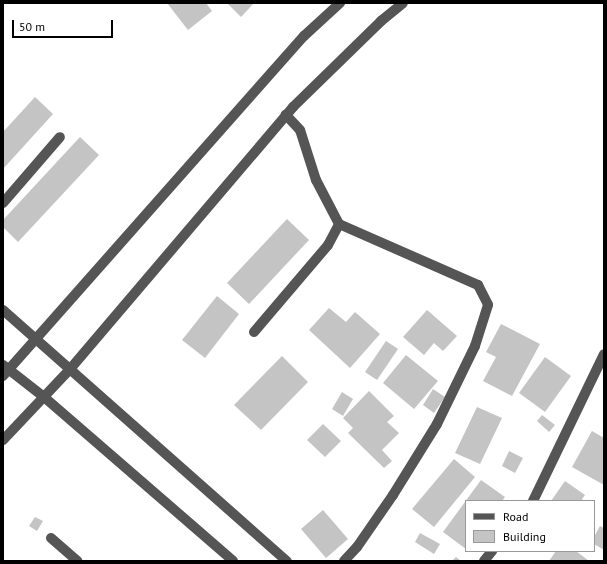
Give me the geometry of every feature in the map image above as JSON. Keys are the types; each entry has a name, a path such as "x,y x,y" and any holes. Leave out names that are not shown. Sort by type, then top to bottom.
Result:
{"street":[{"path":"233,561 44,397 5,371 304,36 340,3"},
{"path":"3,440 71,368 286,115 381,21 403,3"},
{"path":"286,115 300,130 316,180 340,224 478,285 488,305 475,346 437,424 393,495 357,547 344,561"},
{"path":"3,203 60,137"},
{"path":"254,332 328,245 340,224"},
{"path":"3,310 71,368 287,561"},
{"path":"533,500 604,354"},
{"path":"51,538 77,561"},
{"path":"484,561 491,552"}],"building":[{"path":"167,3 206,3 212,11 188,30"},
{"path":"227,3 254,3 241,17"},
{"path":"35,97 53,114 3,169 3,132"},
{"path":"80,137 99,155 18,242 3,227 3,220"},
{"path":"287,219 309,240 249,304 227,283"},
{"path":"217,296 239,314 205,358 182,340"},
{"path":"329,308 346,322 355,312 380,334 350,368 309,330"},
{"path":"427,310 457,336 443,351 434,343 424,355 403,337"},
{"path":"501,324 540,344 512,396 483,381 496,357 486,352"},
{"path":"386,341 398,349 377,380 365,372"},
{"path":"406,355 438,381 414,409 383,383"},
{"path":"282,356 308,382 261,430 234,405"},
{"path":"545,357 571,376 545,412 519,393"},
{"path":"433,389 445,397 434,413 423,405"},
{"path":"369,391 394,416 387,422 399,433 382,450 392,461 384,468 348,433 353,428 343,418"},
{"path":"342,392 353,399 343,416 332,409"},
{"path":"477,407 502,418 480,464 455,453"},
{"path":"542,415 555,425 549,432 537,421"},
{"path":"323,424 341,441 325,457 307,440"},
{"path":"592,431 604,438 604,485 572,467"},
{"path":"509,451 523,458 515,473 502,466"},
{"path":"454,459 475,477 434,527 412,509"},
{"path":"481,480 505,497 503,500 466,500"},
{"path":"565,481 585,495 582,499 583,500 552,500"},
{"path":"465,502 465,548 443,532"},
{"path":"323,510 348,539 326,558 301,529"},
{"path":"35,517 43,521 37,531 29,526"},
{"path":"600,526 604,528 604,550 595,545 595,535"},
{"path":"420,533 440,544 434,554 415,542"},
{"path":"555,552 577,552 589,561 549,561"},
{"path":"456,557 461,561 452,561"}]}
